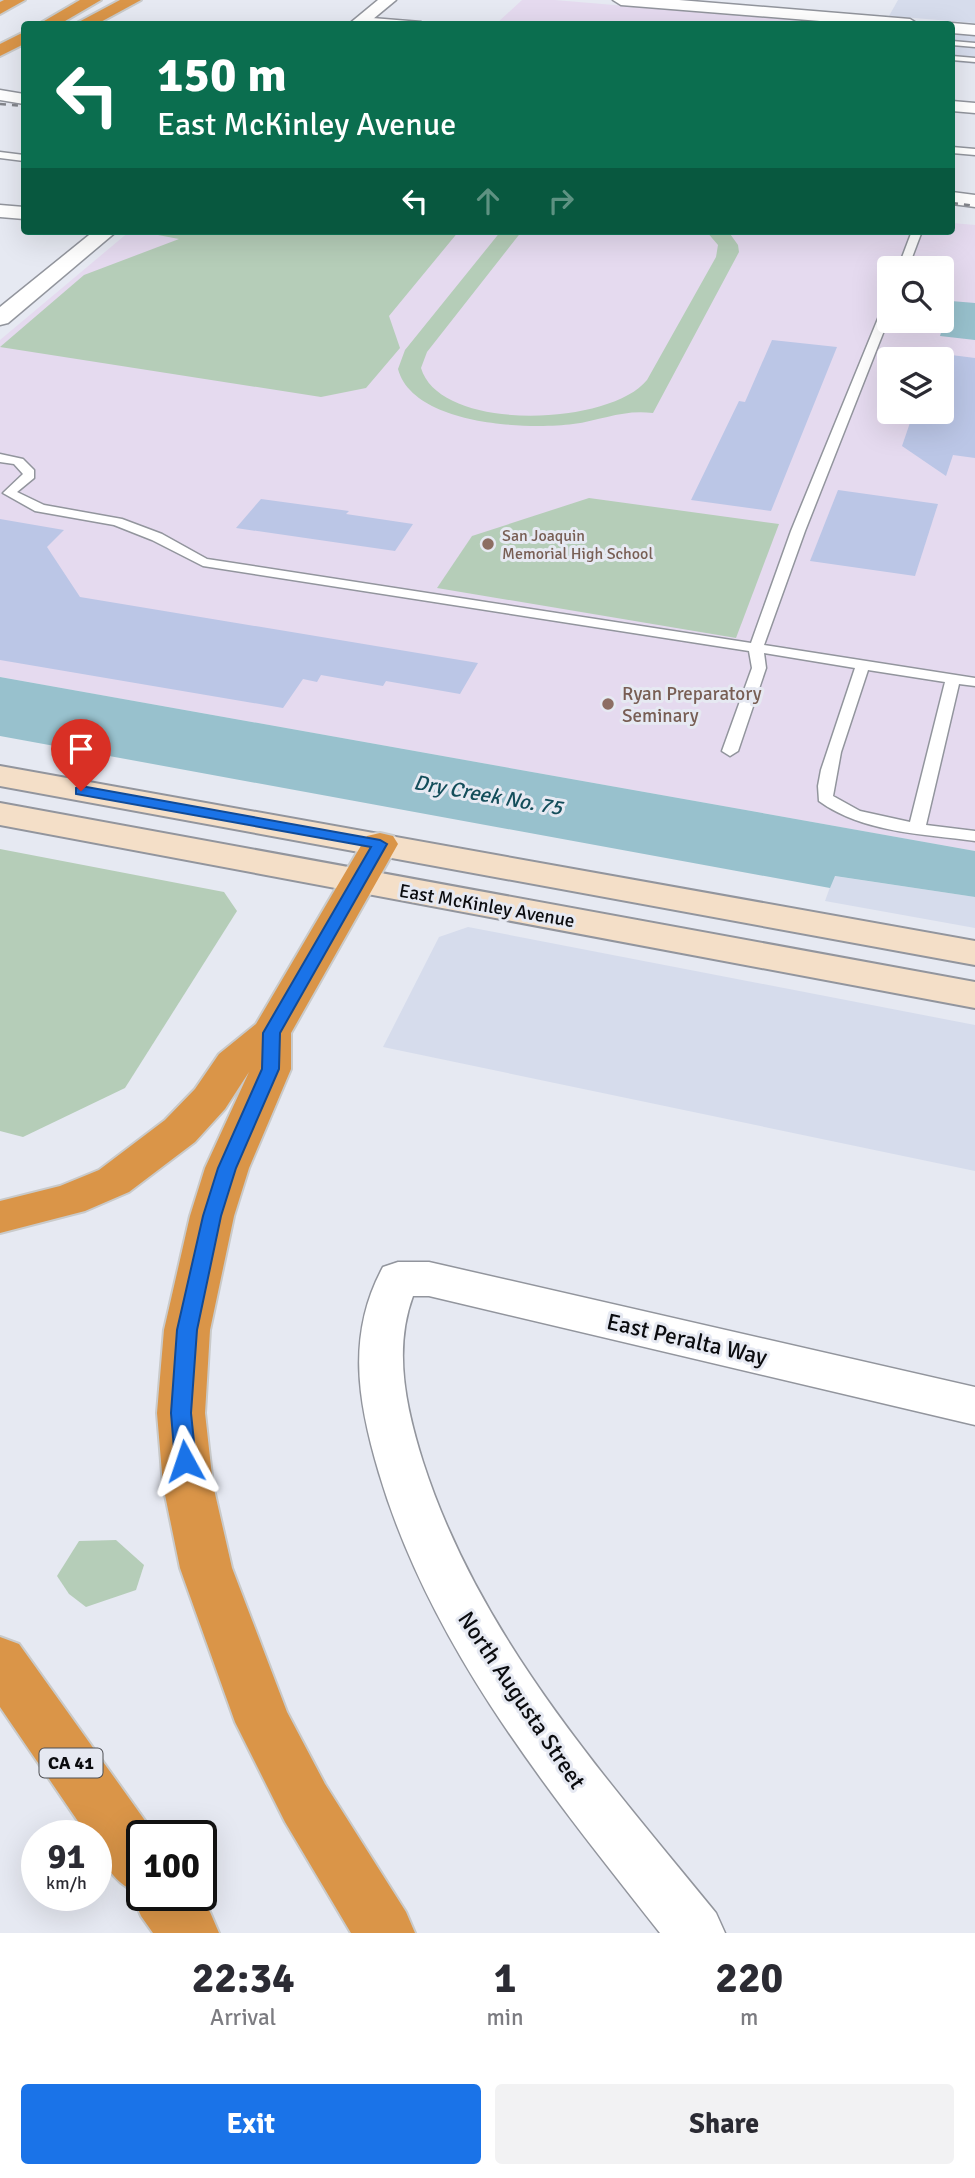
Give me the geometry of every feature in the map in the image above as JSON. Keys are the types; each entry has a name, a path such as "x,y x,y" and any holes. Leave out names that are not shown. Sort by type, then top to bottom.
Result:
{"highway":[{"path":"0,7 7,0"},
{"path":"0,7 17,0"},
{"path":"54,21 93,0"},
{"path":"89,21 133,0"},
{"path":"0,51 21,39"},
{"path":"0,67 21,56"},
{"path":"0,1217 70,1200 114,1181 180,1131 209,1099 233,1065 271,1033 380,844"},
{"path":"271,1033 271,1069 227,1168 212,1216 187,1330 181,1413 188,1485 206,1568 263,1722 305,1803 385,1933"},
{"name":"CA 41","path":"0,1661 126,1842"},
{"path":"173,1911 189,1933"}],"main road":[{"name":"East McKinley Avenue","path":"0,776 975,953"},
{"name":"East McKinley Avenue","path":"0,814 975,995"}],"street":[{"path":"361,21 388,0"},
{"path":"621,0 846,21"},
{"path":"868,21 880,0"},
{"path":"955,28 975,30"},
{"path":"0,95 21,98"},
{"path":"955,106 975,108"},
{"path":"0,109 21,111"},
{"path":"955,198 975,201"},
{"path":"0,211 21,214"},
{"path":"955,215 975,217"},
{"path":"0,318 102,235"},
{"name":"East Peralta Way","path":"398,1279 429,1279 975,1406"},
{"name":"North Augusta Street","path":"398,1279 386,1304 379,1336 383,1403 397,1462 418,1521 457,1605 497,1670 564,1767 696,1933"}],"lane":[{"path":"955,43 975,45"},
{"path":"955,58 975,60"},
{"path":"955,66 975,68"},
{"path":"955,150 975,152"},
{"path":"0,155 21,158"},
{"path":"908,256 916,235"},
{"path":"730,751 759,668 756,648 798,531 877,333"},
{"path":"0,458 19,461 27,467 30,475 5,493"},
{"path":"5,493 40,508 117,522 157,537 203,562 975,682"},
{"path":"863,664 831,767 825,798 845,813 975,836"},
{"path":"917,827 953,678"}],"shaded area":[{"path":"522,0 555,0 804,21 499,21"},
{"path":"898,0 975,0 975,23 889,16"},
{"path":"955,34 975,36 975,64 955,62"},
{"name":"San Joaquin Memorial High School","path":"955,223 975,225 975,851 0,677 0,340 125,235 955,235"},
{"path":"834,876 975,897 975,928 825,901"},
{"path":"468,927 975,1025 975,1171 383,1047 439,937"}],"green space":[{"path":"158,235 456,235 389,316 400,348 366,388 321,397 0,347 84,275 179,239"},
{"path":"498,235 519,235 427,352 421,368 435,389 459,404 491,412 527,416 564,414 599,407 627,395 647,380 716,257 718,245 709,235 731,235 738,245 739,252 653,413 623,414 553,426 474,420 448,413 425,402 408,388 398,369 405,350"},
{"path":"589,498 779,524 736,638 437,588 472,536"},
{"path":"0,849 224,892 237,911 125,1088 23,1137 0,1131"},
{"path":"116,1540 144,1565 136,1590 86,1607 69,1594 57,1576 79,1541"}],"water":[{"path":"954,301 975,303 975,340 940,336 941,333 954,333"},
{"name":"Dry Creek No. 75","path":"0,677 975,851 975,897 835,876 830,888 0,736"}],"building":[{"path":"772,340 837,347 771,511 691,500 739,401 745,402"},
{"path":"954,355 975,358 975,458 953,455 946,476 902,446 910,424 954,424"},
{"path":"838,490 938,504 915,576 810,561"},
{"path":"261,499 349,511 346,514 413,524 395,551 236,528"},
{"path":"0,519 64,530 47,547 80,597 478,663 460,694 386,681 383,686 321,675 317,682 303,679 283,708 0,660"}],"railway":[{"path":"0,104 21,106"},
{"path":"955,203 975,206"}],"place":[{"name":"San Joaquin Memorial High School","path":"488,544"},
{"name":"Ryan Preparatory Seminary","path":"608,704"}],"route":[{"path":"81,791 380,844 271,1033 271,1069 227,1168 212,1216 187,1330 181,1413 185,1461"}]}
